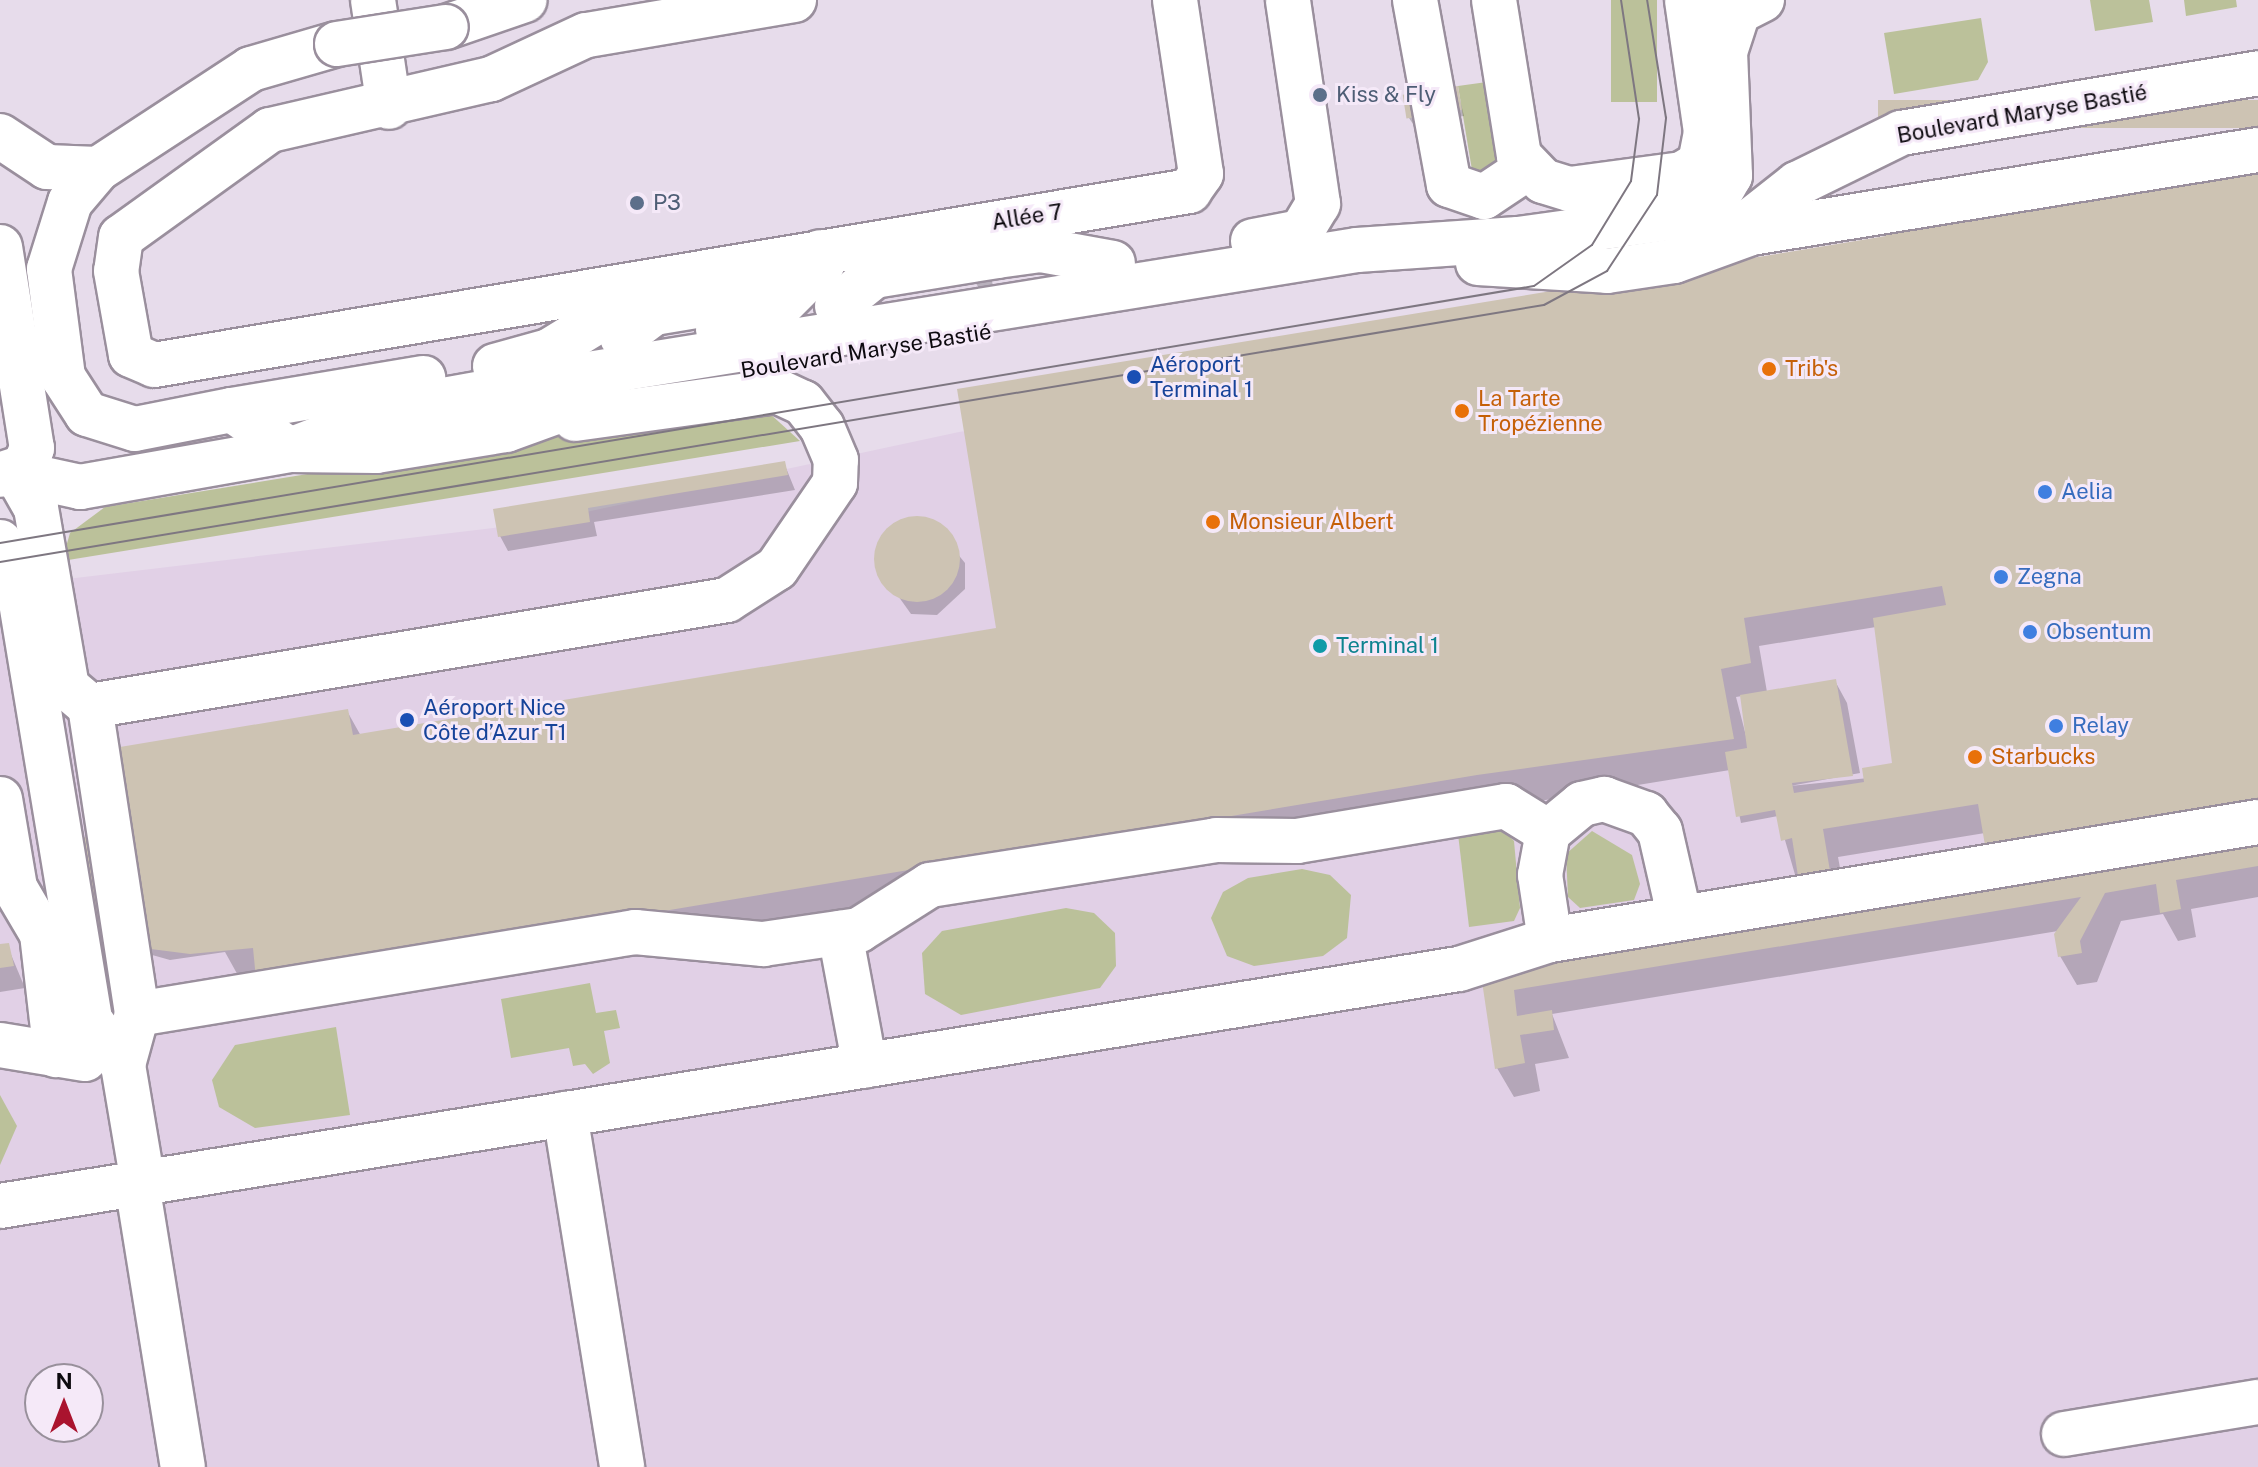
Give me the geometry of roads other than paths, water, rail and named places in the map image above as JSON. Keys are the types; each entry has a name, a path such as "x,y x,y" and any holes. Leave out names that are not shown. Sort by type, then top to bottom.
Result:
{"street":[{"path":"373,0 389,107 491,79 586,35 794,0"},
{"path":"525,0 446,27 337,44 251,69 98,169 70,202 51,249 68,392 87,414 118,427 533,358 669,277"},
{"name":"Allée 7","path":"389,107 270,130 127,228 116,259 131,355 154,365 1195,188 1201,174 1175,0"},
{"path":"232,410 290,450 399,408 576,376 1113,263 1291,235 1315,218 1318,195 1288,0"},
{"path":"1415,0 1449,185 1484,197 1526,169"},
{"path":"1494,0 1526,169"},
{"path":"1526,169 1570,189 1682,174 1700,163 1706,132 1687,0"},
{"path":"823,322 1357,250 1518,239 1691,215 1713,205 1730,176 1723,0"},
{"path":"1726,55 1731,22 1762,0"},
{"name":"Boulevard Maryse Bastié","path":"1721,243 1797,184 1901,133 2258,73"},
{"path":"0,136 47,167"},
{"name":"Boulevard Maryse Bastié","path":"5,470 80,487 290,450 376,451 506,430 593,395 1329,276 1450,263 1607,271 1674,261 1721,243 2258,150"},
{"path":"0,180 47,167 98,169"},
{"path":"0,247 4,302 32,448 5,470 36,508 67,687 90,706 137,1014 123,1065 183,1467"},
{"path":"576,376 611,347 754,323 797,289 822,264 820,252"},
{"path":"90,706 727,600 777,568 835,483 833,446 822,427 803,403 777,391 506,430"},
{"path":"0,542 15,566 90,1020 123,1065"},
{"path":"0,799 15,888 42,934 56,1055"},
{"path":"1550,940 1540,875 1548,832 1582,804 1604,799 1646,814 1669,851 1680,918"},
{"path":"137,1014 635,932 763,944 859,930 930,885 1216,840 1297,841 1506,806 1548,832"},
{"path":"0,1206 1459,969 1550,940 2258,822"},
{"path":"840,933 865,1066"},
{"path":"0,1045 123,1065"},
{"path":"565,1114 622,1467"},
{"path":"2064,1434 2258,1402"}],"tram line":[{"path":"0,543 1534,286 1592,245 1631,181 1639,119 1621,0"},
{"path":"0,562 1544,305 1607,271 1657,195 1666,118 1647,0"}],"place":[{"name":"Kiss & Fly","path":"1320,95"},
{"name":"P3","path":"637,203"},
{"name":"Trib's","path":"1769,369"},
{"name":"Aéroport Terminal 1","path":"1134,377"},
{"name":"La Tarte Tropézienne","path":"1462,411"},
{"name":"Aelia","path":"2045,492"},
{"name":"Monsieur Albert","path":"1213,522"},
{"name":"Zegna","path":"2001,577"},
{"name":"Obsentum","path":"2030,632"},
{"name":"Terminal 1","path":"1320,646"},
{"name":"Aéroport Nice Côte d’Azur T1","path":"407,720"},
{"name":"Relay","path":"2056,726"},
{"name":"Starbucks","path":"1975,757"}]}
